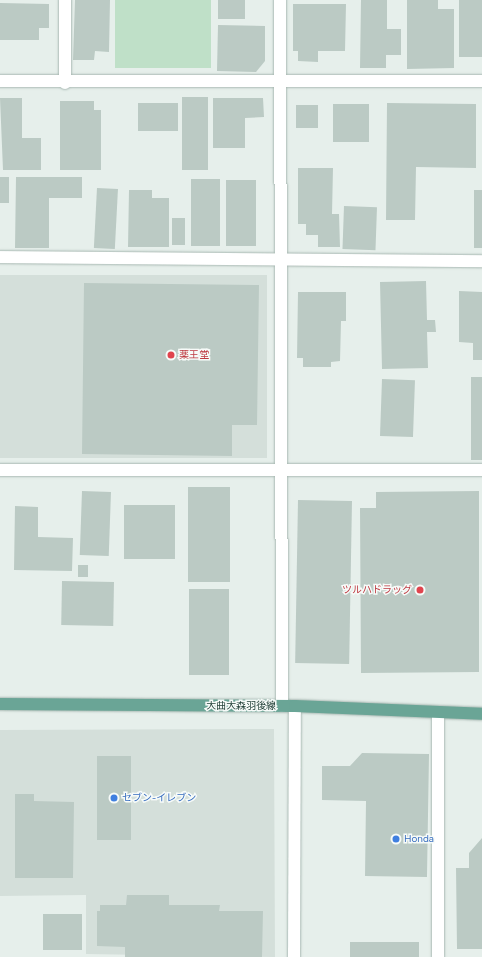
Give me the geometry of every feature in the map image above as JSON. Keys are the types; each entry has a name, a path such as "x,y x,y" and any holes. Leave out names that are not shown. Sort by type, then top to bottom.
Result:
{"main road":[{"name":"大曲大森羽後線","path":"0,704 295,706 482,714"}],"street":[{"path":"65,0 65,83"},
{"path":"280,0 279,81 282,706"},
{"path":"0,81 65,83 482,81"},
{"path":"0,257 482,261"},
{"path":"0,470 482,470"},
{"path":"294,957 295,706"},
{"path":"438,713 438,957"}],"shaded area":[{"path":"0,275 267,275 267,458 0,458"},
{"path":"274,729 275,957 86,954 86,895 0,896 0,730"}],"green space":[{"path":"115,0 211,0 211,68 115,68"}],"building":[{"path":"75,0 110,0 109,52 95,51 94,60 73,60"},
{"path":"218,0 245,0 245,19 218,19"},
{"path":"361,0 387,0 387,29 401,29 401,55 386,55 386,68 360,68"},
{"path":"407,0 438,0 438,9 454,9 454,68 407,69"},
{"path":"459,0 482,0 482,57 459,57"},
{"path":"0,3 49,4 49,28 39,28 39,40 0,40"},
{"path":"293,4 346,4 345,51 318,51 318,62 298,61 298,51 293,51"},
{"path":"218,25 265,26 265,61 256,72 217,71"},
{"path":"182,97 208,97 208,170 182,170"},
{"path":"0,98 22,98 22,138 41,138 41,170 3,170"},
{"path":"213,98 263,98 264,117 245,118 245,148 213,148"},
{"path":"60,101 94,101 94,110 101,110 101,170 60,170"},
{"path":"138,103 178,103 178,131 138,131"},
{"path":"387,103 476,104 476,168 416,167 415,220 386,220"},
{"path":"333,104 369,104 369,142 333,142"},
{"path":"296,105 318,105 318,128 296,128"},
{"path":"298,168 333,168 332,214 339,214 340,247 318,247 318,235 306,235 306,224 298,224"},
{"path":"0,177 9,177 9,203 0,203"},
{"path":"16,177 82,177 82,198 49,198 49,248 15,248"},
{"path":"191,179 220,179 220,246 191,246"},
{"path":"226,180 256,180 256,246 226,246"},
{"path":"97,188 118,189 115,249 94,248"},
{"path":"129,190 152,190 152,198 169,198 169,247 128,247"},
{"path":"474,190 482,190 482,248 474,248"},
{"path":"344,206 377,207 375,250 342,249"},
{"path":"172,218 185,218 185,245 172,245"},
{"path":"426,281 427,320 435,320 436,332 427,332 428,368 382,369 380,282"},
{"name":"薬王堂","path":"84,283 259,285 257,425 232,425 232,456 82,454"},
{"path":"459,291 482,292 482,360 473,360 473,343 459,342"},
{"path":"298,292 346,292 346,321 341,321 340,361 331,362 331,367 303,367 303,358 297,358"},
{"path":"471,377 482,377 482,460 471,460"},
{"path":"382,379 415,380 413,437 380,436"},
{"path":"188,487 230,487 230,582 188,582"},
{"path":"82,491 111,492 109,556 80,555"},
{"name":"ツルハドラッグ","path":"479,491 479,672 361,673 360,508 376,508 376,492"},
{"path":"298,500 352,501 349,664 295,663"},
{"path":"124,505 175,505 175,559 124,559"},
{"path":"15,506 38,507 38,537 73,538 72,571 14,570"},
{"path":"78,565 88,565 88,577 78,577"},
{"path":"62,581 114,582 113,626 61,625"},
{"path":"189,589 229,589 229,675 189,675"},
{"name":"Honda","path":"362,753 429,754 427,877 365,876 366,801 322,800 322,766 350,766"},
{"name":"セブン-イレブン","path":"97,756 131,756 131,840 97,840"},
{"path":"15,794 34,794 34,801 74,802 73,878 15,878"},
{"path":"482,838 482,949 457,949 456,868 469,868 469,853"},
{"path":"127,895 169,895 169,905 220,905 219,911 263,911 262,957 125,957 125,947 97,946 97,911 100,911 100,905 126,905"},
{"path":"43,914 82,914 82,950 43,950"},
{"path":"350,942 419,942 419,957 350,957"}],"place":[{"name":"薬王堂","path":"171,355"},
{"name":"ツルハドラッグ","path":"420,590"},
{"name":"セブン-イレブン","path":"114,798"},
{"name":"Honda","path":"396,839"}]}
